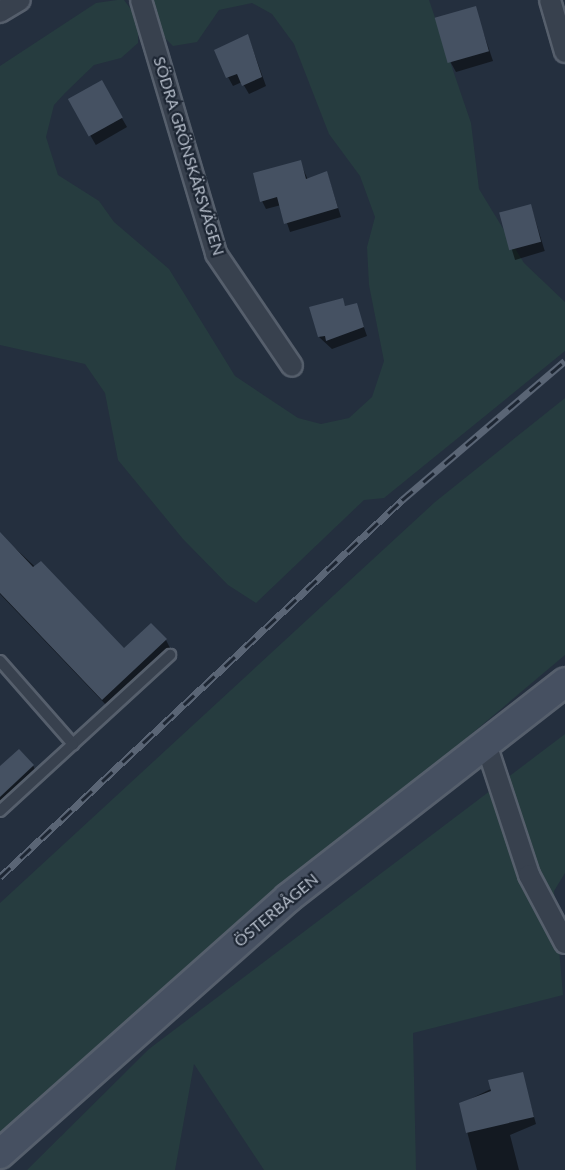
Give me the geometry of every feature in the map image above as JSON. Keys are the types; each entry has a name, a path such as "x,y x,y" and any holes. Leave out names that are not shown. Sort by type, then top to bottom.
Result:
{"main road":[{"name":"ÖSTERBÅGEN","path":"0,1154 288,898 565,682"}],"street":[{"name":"SÖDRA GRÖNSKÄRSVÄGEN","path":"141,0 216,254 292,366"},
{"path":"550,0 565,52"},
{"path":"486,744 529,875 565,943"}],"lane":[{"path":"0,812 170,655"},
{"path":"0,661 73,744"}],"green space":[{"path":"124,0 138,19 138,43 121,58 94,65 65,93 54,105 46,137 58,175 99,201 114,222 169,269 235,376 298,418 321,424 349,418 372,397 384,361 369,285 367,247 375,217 360,176 329,134 294,44 272,14 252,3 219,10 197,42 173,46 157,30 150,0 429,0 471,123 479,189 524,263 565,302 565,351 384,498 364,500 256,603 228,585 183,539 118,460 105,393 85,364 0,345 0,66 96,3"},
{"path":"565,398 565,655 0,1132 0,903 435,502"},
{"path":"565,734 565,873 554,891 563,995 413,1033 416,1170 264,1170 194,1064 175,1170 27,1170 149,1049"}],"building":[{"path":"476,6 489,51 448,63 435,18"},
{"path":"248,34 262,77 242,86 237,74 226,78 214,50"},
{"path":"102,80 123,118 89,137 68,99"},
{"path":"301,160 306,179 327,171 338,208 284,224 277,197 260,202 253,173"},
{"path":"531,204 541,242 509,250 499,213"},
{"path":"343,298 345,306 357,303 364,327 326,341 325,336 318,337 309,307"},
{"path":"0,532 33,567 41,561 124,648 151,623 167,639 102,700 0,593"},
{"path":"19,749 34,765 0,797 0,766"},
{"path":"523,1072 534,1117 466,1133 459,1103 491,1091 488,1080"}],"railway":[{"path":"0,877 402,500 565,361"}]}
